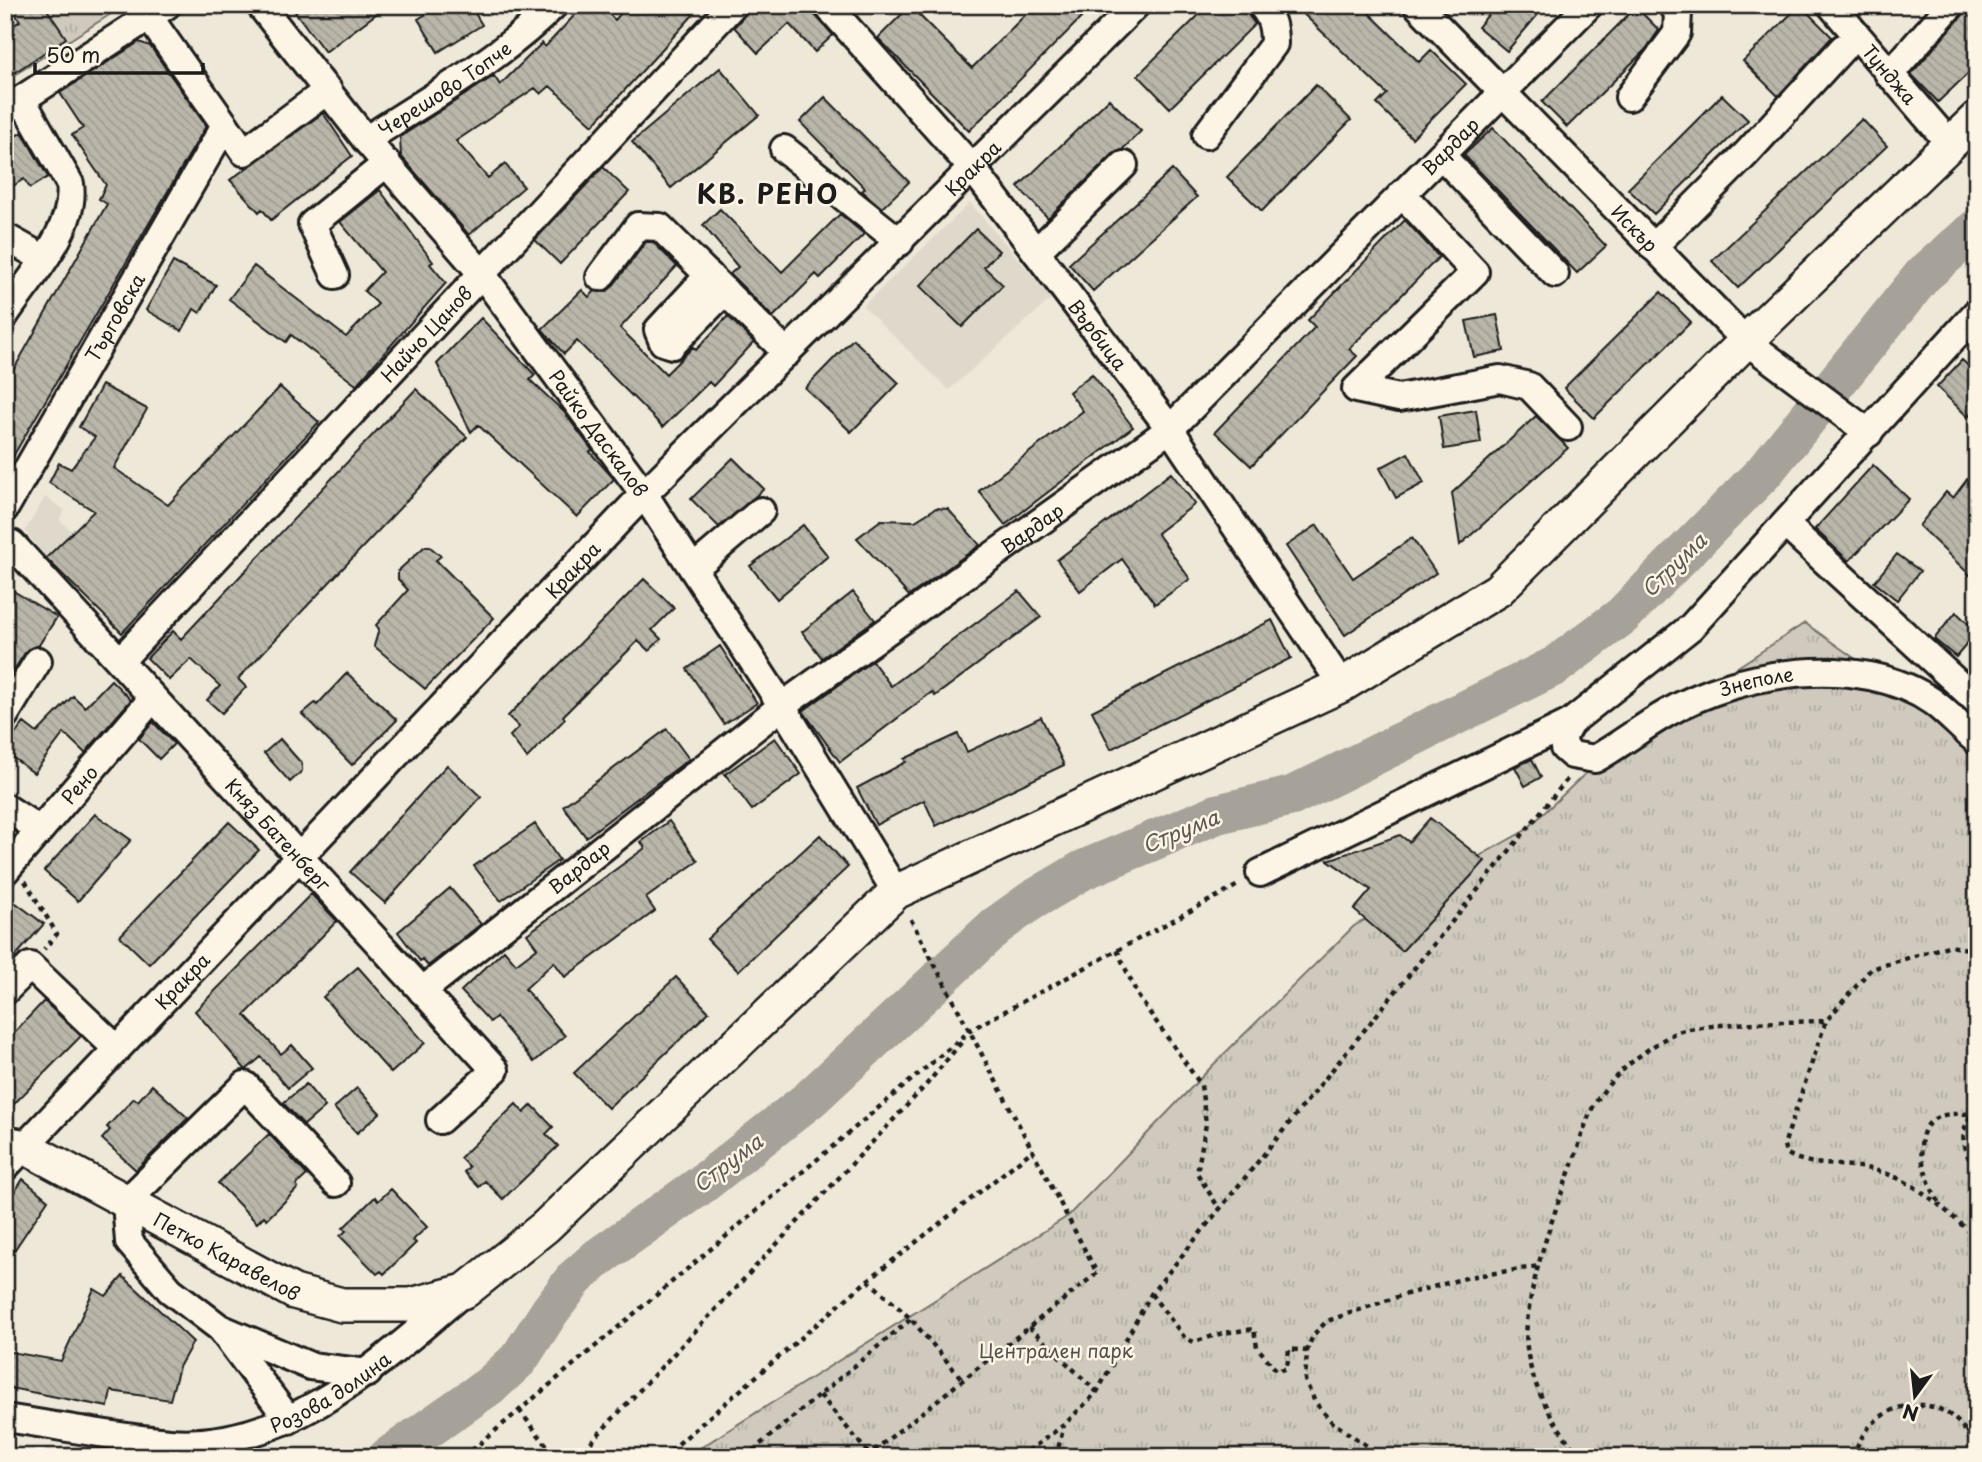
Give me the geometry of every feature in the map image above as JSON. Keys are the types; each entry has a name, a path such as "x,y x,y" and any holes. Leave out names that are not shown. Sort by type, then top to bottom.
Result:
{"main road":[{"path":"465,1291 545,1227 896,892 1342,685 1498,590 1746,341 1977,118"},
{"name":"Петко Каравелов","path":"12,1152 126,1202 294,1292 342,1305 411,1305 465,1291"}],"street":[{"name":"Райко Даскалов","path":"260,5 366,140 482,274 644,494 782,706 896,892"},
{"name":"Черешово Топче","path":"366,140 491,56 534,25 554,5"},
{"name":"Найчо Цанов","path":"120,661 733,5"},
{"name":"Върбица","path":"827,5 973,169 1036,252 1170,429 1342,685"},
{"name":"Кракра","path":"12,1152 117,1049 644,494 1136,5"},
{"path":"1206,135 1274,44 1275,29 1269,14 1261,5"},
{"name":"Искър","path":"1417,5 1501,94 1746,341 1869,433"},
{"name":"Вардар","path":"422,990 782,706 1170,429 1589,5"},
{"path":"1629,97 1677,33 1678,12 1672,5"},
{"name":"Тунджа","path":"1831,5 1950,144"},
{"path":"1889,75 1951,5"},
{"path":"5,315 67,222 72,199 70,184 14,105 158,11 225,125 244,152 328,90"},
{"path":"1653,247 1746,154 1843,48"},
{"name":"Търговска","path":"5,508 225,125"},
{"path":"784,149 900,242"},
{"path":"1441,155 1555,274"},
{"path":"335,275 312,224 387,163"},
{"path":"1036,252 1124,165"},
{"path":"1402,194 1475,272 1356,389 1399,398 1500,379 1529,386 1568,426"},
{"path":"600,277 638,226 650,224 660,227 787,353"},
{"path":"5,237 43,258"},
{"path":"1260,873 1570,723 1690,627 1972,326"},
{"path":"692,569 761,510"},
{"path":"1786,525 1977,701"},
{"name":"Княз Батенберг","path":"12,544 495,1070 440,1120"},
{"path":"5,716 38,661"},
{"name":"Знеполе","path":"1572,755 1595,759 1668,712 1710,694 1760,677 1810,671 1863,675 1896,685 1932,701 1977,741"},
{"name":"Рено","path":"9,866 153,698"},
{"path":"1570,723 1563,736 1564,748 1572,755"},
{"path":"5,807 40,830"},
{"path":"5,991 30,966 117,1049"},
{"path":"336,1183 245,1085 126,1202 129,1242 170,1290 220,1328 310,1366 368,1373"},
{"name":"Розова долина","path":"5,1418 172,1442 222,1438 277,1427 368,1373 465,1291"},
{"path":"220,1328 289,1420"}],"path":[{"path":"1020,1457 1065,1424 1097,1392 1151,1294 1569,777 1572,755"},
{"path":"9,866 57,934 30,966"},
{"path":"464,1457 972,1029 1260,873"},
{"path":"820,1395 868,1455 1097,1273 972,1029 896,892"},
{"path":"1977,950 1948,946 1871,969 1826,1021 1784,1145 1786,1153 1800,1162 1861,1167 1905,1179 1942,1207 1977,1239"},
{"path":"1117,950 1138,996 1201,1085 1206,1124 1197,1173 1220,1210"},
{"path":"1579,1457 1554,1421 1534,1385 1527,1346 1529,1310 1553,1216 1593,1108 1628,1063 1676,1032 1748,1024 1826,1021"},
{"path":"577,1457 926,1085 972,1029"},
{"path":"1977,1109 1971,1114 1963,1139 1965,1152 1977,1168"},
{"path":"1942,1207 1927,1184 1921,1161 1925,1134 1931,1121 1948,1113 1971,1114"},
{"path":"663,1457 868,1280 1033,1150"},
{"path":"1382,1457 1332,1422 1315,1402 1305,1380 1307,1351 1312,1335 1327,1321 1469,1277 1540,1266"},
{"path":"868,1280 911,1319 962,1379"},
{"path":"1151,1294 1185,1338 1194,1342 1223,1333 1254,1329 1257,1346 1277,1371 1287,1368 1289,1349 1307,1351"},
{"path":"746,1457 911,1319"},
{"path":"1028,1327 1097,1392"},
{"path":"1853,1457 1860,1437 1872,1422 1888,1410 1908,1405 1928,1406 1947,1413 1966,1433 1976,1457"},
{"path":"519,1410 556,1457"},
{"path":"1056,1457 1065,1424"},
{"path":"1966,1433 1977,1427"}],"shaded area":[{"path":"970,203 1052,298 949,390 863,306"},
{"path":"45,497 65,510 59,520 73,532 46,558 25,531"}],"green space":[{"path":"5,5 125,5 5,81"},
{"name":"Централен парк","path":"1805,623 1930,712 1977,754 1977,1457 686,1457 1068,1216 1217,1061 1354,926 1526,830 1609,751"}],"building":[{"path":"23,5 44,5 66,38 5,79 5,31 20,21 14,12"},
{"path":"290,5 388,5 325,52"},
{"path":"441,5 470,5 482,25 438,52 418,19"},
{"path":"584,5 600,5 615,20 628,5 682,5 693,15 593,125 550,86 541,94 535,88 456,141 488,178 505,164 524,187 469,235 401,156 400,137 494,76 500,85 542,43 545,47"},
{"path":"748,5 812,5 815,15 833,35 815,52 789,24 758,53 734,27 745,15"},
{"path":"1035,5 1094,5 969,131 878,38 910,6 972,68"},
{"path":"1209,5 1240,5 1255,24 1170,108 1138,75"},
{"path":"1294,5 1361,5 1419,62 1431,50 1466,84 1412,138 1377,104 1387,94"},
{"path":"1496,5 1546,5 1507,51 1478,27"},
{"path":"1800,5 1832,37 1778,96 1743,61"},
{"path":"1966,5 1977,5 1977,65 1938,102 1911,74 1963,15"},
{"path":"1636,7 1659,30 1646,49 1567,127 1542,102"},
{"path":"139,42 150,46 206,126 5,470 5,385 107,204 99,199 106,185 72,135 83,128 60,93"},
{"path":"720,68 759,115 671,188 632,142"},
{"path":"1316,85 1351,120 1262,211 1227,177"},
{"path":"1722,95 1748,120 1654,214 1628,189"},
{"path":"825,97 909,182 882,208 862,191 865,188 800,122"},
{"path":"1109,99 1141,131 1122,150 1113,154 1048,218 1018,187"},
{"path":"323,113 352,156 271,220 262,209 259,212 230,180"},
{"path":"1862,119 1887,146 1738,288 1712,261"},
{"path":"1493,128 1606,246 1577,273 1464,155"},
{"path":"22,132 48,177 30,188 24,179 5,191 5,143"},
{"path":"603,167 629,192 560,264 535,240"},
{"path":"1172,170 1197,197 1093,291 1069,264"},
{"path":"380,190 446,283 356,385 291,335 286,342 229,299 254,266 346,337 378,304 364,291 382,272 340,222"},
{"path":"720,209 782,272 840,214 864,234 820,278 816,274 773,317 730,274 738,267 703,225"},
{"path":"1405,220 1439,257 1349,349 1357,356 1251,466 1215,432 1315,327 1308,320"},
{"path":"976,229 999,251 984,267 1003,285 962,327 920,286"},
{"path":"646,242 653,242 677,266 620,328 666,374 693,347 696,350 728,316 754,342 713,386 709,382 663,427 577,341 564,354 542,329 582,290 589,297 595,291 606,292 612,287"},
{"path":"173,262 216,285 200,313 194,309 182,331 146,310"},
{"path":"1661,292 1691,322 1594,418 1564,388"},
{"path":"1497,315 1504,351 1474,357 1466,321"},
{"path":"481,318 535,375 530,380 564,412 592,450 590,452 614,479 577,517 478,425 471,432 437,364"},
{"path":"853,339 899,383 851,432 805,388"},
{"path":"1962,360 1977,374 1977,407 1968,417 1937,387"},
{"path":"1092,374 1133,427 1005,525 979,491 1083,411 1069,392"},
{"path":"102,385 147,409 114,468 168,505 280,387 319,422 122,633 46,558 94,511 49,483 59,463 71,469 95,437 79,427"},
{"path":"416,389 467,437 238,679 246,687 222,713 207,700 220,686 191,659 169,680 147,658 173,631 181,639"},
{"path":"1476,410 1481,443 1444,449 1439,416"},
{"path":"1536,416 1568,448 1460,545 1452,493"},
{"path":"1408,453 1424,483 1396,498 1380,468"},
{"path":"733,458 764,489 719,527 691,499"},
{"path":"1873,465 1909,499 1849,561 1815,529"},
{"path":"1977,466 1977,582 1919,526 1946,492 1953,498"},
{"path":"1171,473 1195,504 1157,533 1190,579 1155,604 1122,559 1080,591 1057,560"},
{"path":"936,508 948,509 980,545 909,596 857,538 881,520 915,521"},
{"path":"803,525 828,556 777,599 750,566"},
{"path":"1317,525 1353,578 1412,538 1436,573 1345,635 1286,546"},
{"path":"424,547 430,547 441,556 436,560 494,618 425,689 374,646 379,629 376,625 408,590 398,579 398,571"},
{"path":"1897,554 1920,571 1897,600 1874,582"},
{"path":"644,579 674,608 652,630 661,639 649,651 638,641 563,716 565,719 527,758 510,736 519,727 508,716"},
{"path":"5,586 57,617 39,645 25,653 5,684"},
{"path":"1019,591 1041,617 935,696 932,692 840,762 803,711 872,661 891,686"},
{"path":"853,592 875,620 822,658 802,632"},
{"path":"1956,612 1977,632 1956,657 1934,639"},
{"path":"1272,620 1291,658 1111,749 1092,711"},
{"path":"720,646 757,703 724,724 687,669"},
{"path":"347,673 397,720 352,765 302,714 315,703 317,705"},
{"path":"111,680 131,700 85,753 64,733 34,773 5,752 5,747 24,723 37,733 73,696 85,707"},
{"path":"1041,717 1064,765 936,826 924,800 876,825 857,788 906,762 904,759 958,734 967,752"},
{"path":"153,722 174,744 159,759 139,739"},
{"path":"667,729 689,759 586,837 563,806"},
{"path":"775,738 801,774 752,810 725,774"},
{"path":"280,739 302,764 302,771 290,782 264,753"},
{"path":"1532,759 1541,777 1525,786 1515,767"},
{"path":"447,765 481,797 385,903 350,872"},
{"path":"95,814 131,840 78,901 44,871"},
{"path":"1430,818 1485,861 1402,951 1354,910 1371,890 1328,860 1400,835 1409,842"},
{"path":"669,821 698,861 646,898 655,911 565,977 554,962 525,989 565,1036 534,1062 496,1017 490,1022 461,991 504,950 516,964 537,948 527,934 645,848 641,842"},
{"path":"229,822 259,850 149,964 120,936"},
{"path":"535,824 559,860 501,901 474,866"},
{"path":"820,835 848,867 738,971 707,939"},
{"path":"450,888 481,924 428,966 422,959 420,961 398,932"},
{"path":"311,894 337,921 245,1015 281,1054 292,1045 312,1068 288,1088 261,1057 246,1070 195,1011"},
{"path":"16,903 44,924 5,968 5,916"},
{"path":"358,967 425,1043 391,1073 323,997"},
{"path":"676,977 709,1012 608,1108 574,1073"},
{"path":"44,1001 81,1036 5,1113 5,1042"},
{"path":"306,1084 325,1107 304,1125 283,1103"},
{"path":"152,1085 188,1118 136,1170 102,1139 110,1130 107,1127 134,1098 138,1101"},
{"path":"357,1088 380,1113 357,1133 334,1108"},
{"path":"516,1104 524,1113 532,1105 553,1127 546,1134 558,1146 503,1199 485,1181 479,1187 464,1172 469,1167 460,1158"},
{"path":"269,1134 307,1175 267,1219 264,1216 257,1223 218,1183"},
{"path":"23,1179 48,1200 5,1264 5,1207"},
{"path":"391,1189 427,1227 413,1240 416,1243 384,1274 381,1271 377,1274 340,1236 346,1231 343,1228 375,1197 378,1201"},
{"path":"123,1276 193,1342 179,1367 170,1400 111,1391 108,1407 5,1387 5,1351 61,1361 94,1289 106,1296"}],"waterway":[{"name":"Струма","path":"388,1457 492,1384 519,1359 575,1278 599,1257 701,1185 810,1099 996,926 1031,901 1083,870 1217,814 1292,796 1555,666 1622,616 1764,472 1923,275 1977,228"}],"district":[{"name":"КВ. РЕНО","path":"768,193"}]}
